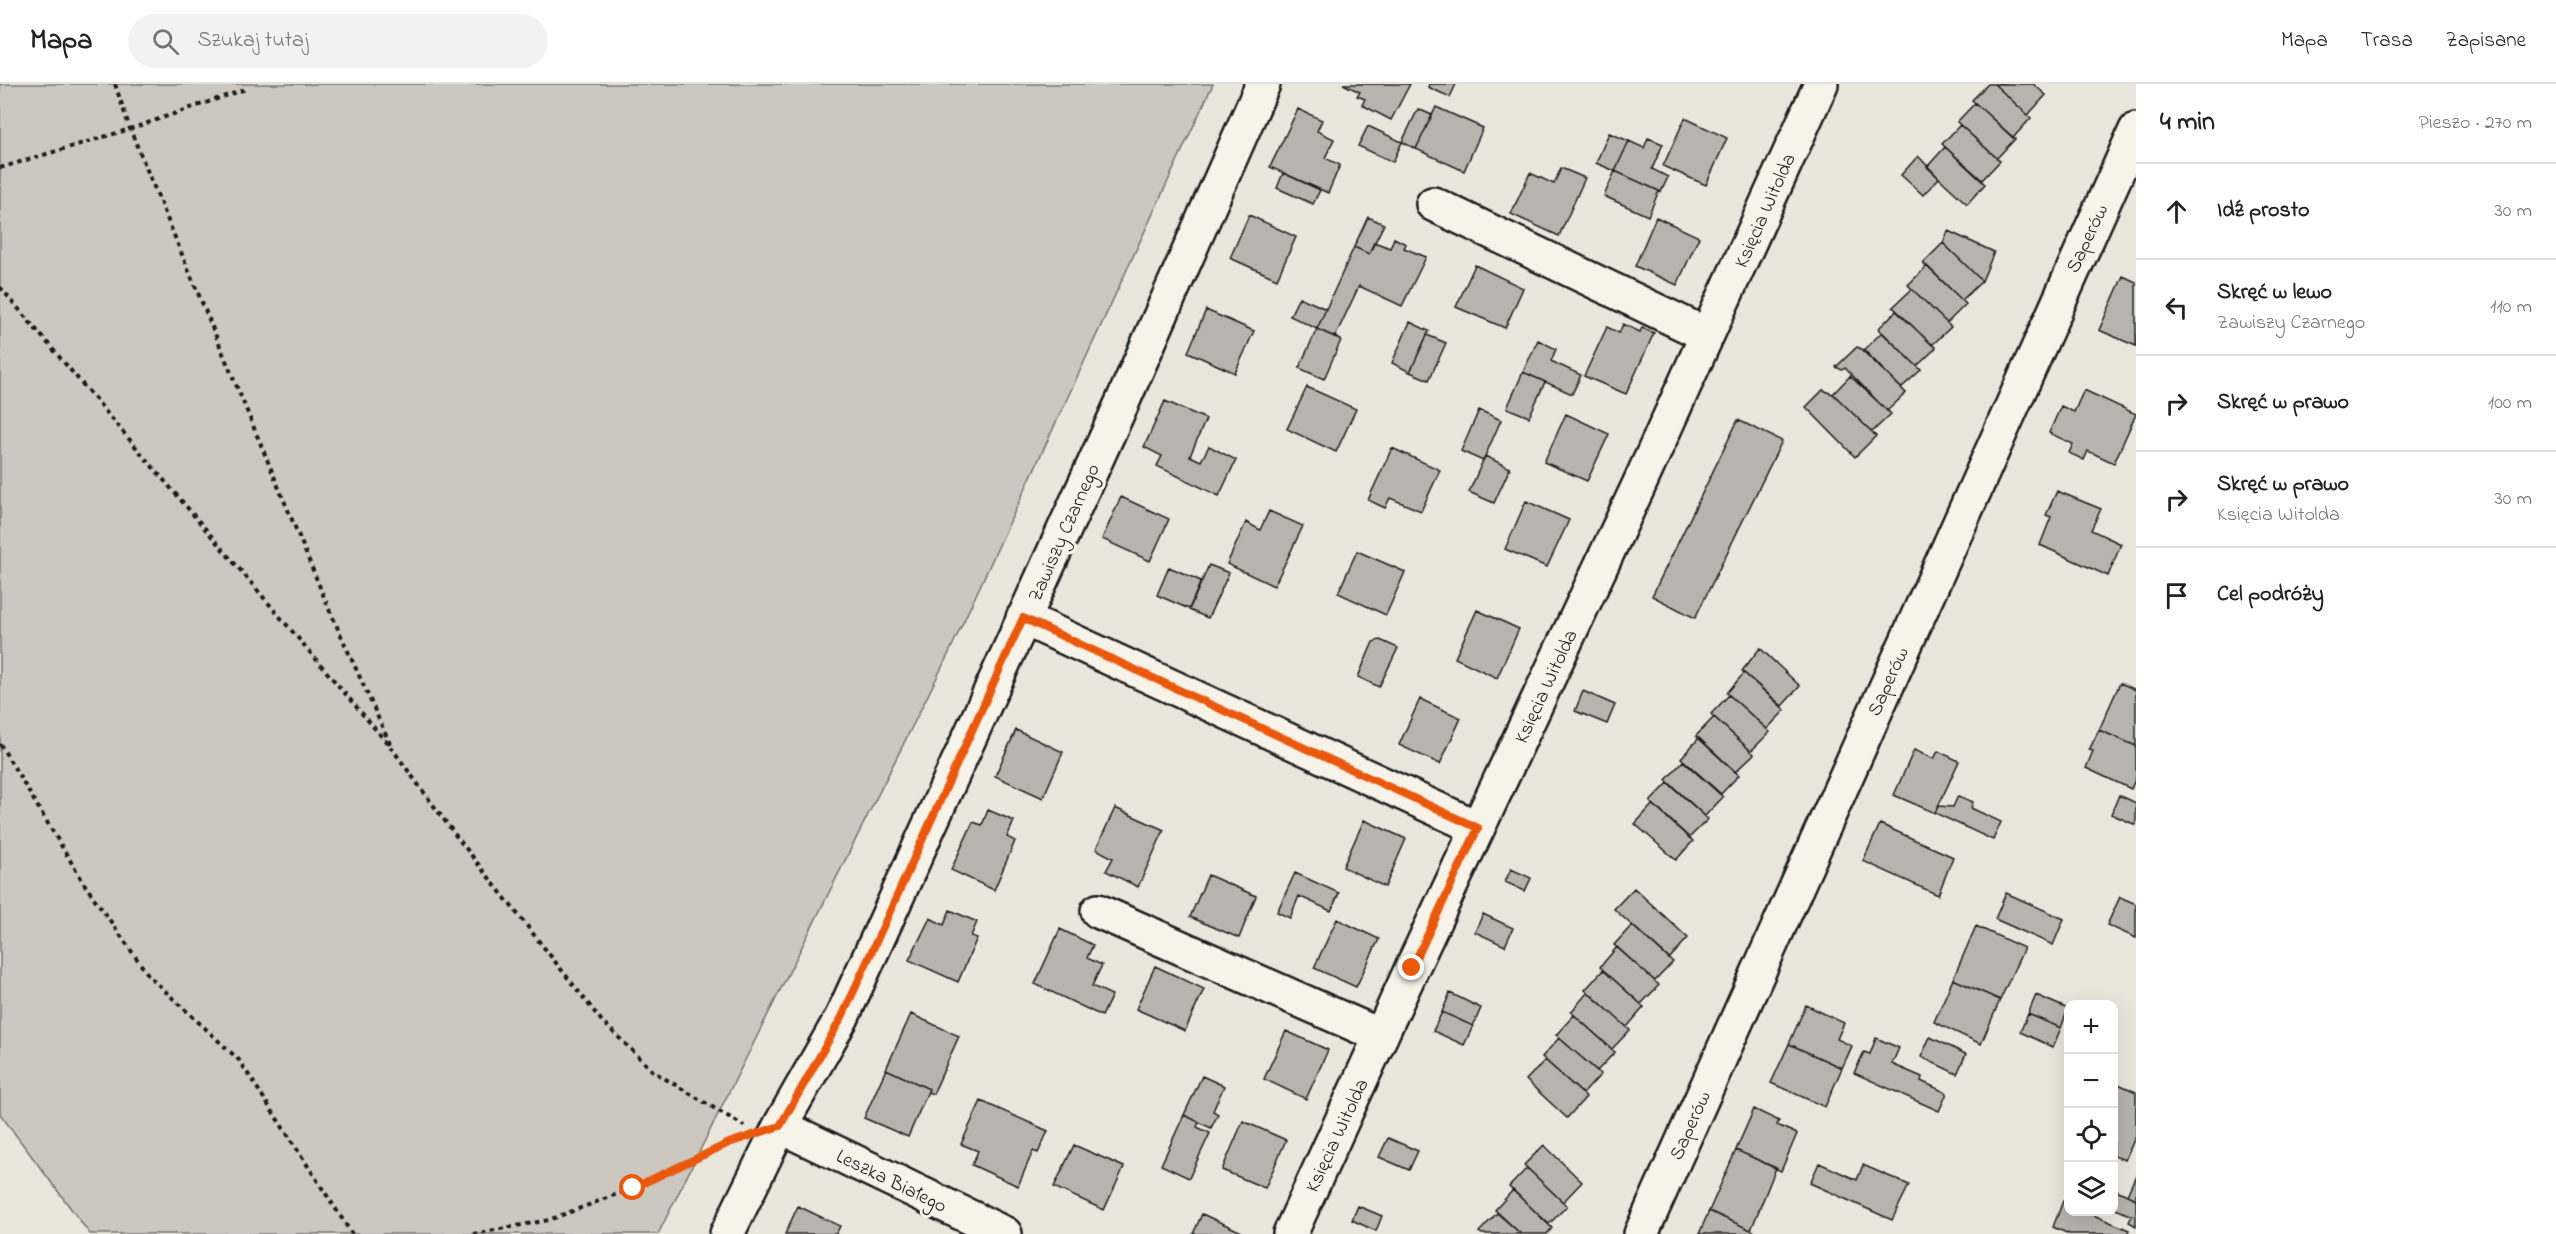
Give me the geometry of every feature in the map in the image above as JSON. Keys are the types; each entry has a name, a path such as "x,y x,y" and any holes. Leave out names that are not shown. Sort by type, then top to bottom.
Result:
{"street":[{"name":"Zawiszy Czarnego","path":"727,1234 768,1130 842,1017 1263,84"},
{"name":"Księcia Witolda","path":"1290,1234 1639,485 1821,84"},
{"name":"Saperów","path":"1641,1234 2136,130"},
{"path":"1433,204 1707,335"},
{"path":"1023,618 1478,828"},
{"path":"1098,911 1381,1036"},
{"name":"Leszka Białego","path":"768,1130 1005,1234"}],"path":[{"path":"115,84 130,129 329,609 393,750"},
{"path":"0,168 130,129 246,88"},
{"path":"0,287 393,750 453,832 601,1020 654,1072 768,1130"},
{"path":"0,744 85,885 149,976 239,1060 352,1234"},
{"path":"473,1234 549,1220 633,1188 729,1143 768,1130"}],"shaded area":[{"path":"0,84 1213,84 949,653 658,1234 90,1234 0,1114"}],"building":[{"path":"1343,84 1410,84 1391,120 1362,105 1365,99 1357,96 1360,92"},
{"path":"1429,84 1456,84 1450,97 1428,87"},
{"path":"1988,84 1994,84 2031,118 2013,138 1972,100"},
{"path":"1994,84 2033,84 2046,95 2028,115"},
{"path":"1975,103 2015,139 1997,158 1957,122"},
{"path":"1436,107 1483,128 1464,171 1416,149"},
{"path":"1298,109 1322,120 1317,131 1334,139 1325,158 1340,165 1328,193 1270,167"},
{"path":"1418,109 1432,115 1416,149 1402,142"},
{"path":"1685,118 1727,138 1706,185 1663,166"},
{"path":"1960,125 2000,161 1982,180 1942,144"},
{"path":"1368,126 1402,142 1393,162 1358,146"},
{"path":"1609,133 1629,141 1615,171 1596,163"},
{"path":"1648,138 1663,144 1652,169 1668,177 1661,192 1615,171 1629,141 1644,148"},
{"path":"1945,147 1985,184 1967,204 1927,167"},
{"path":"1918,156 1939,178 1923,195 1901,175"},
{"path":"1561,168 1585,178 1559,236 1511,214 1530,173 1554,184"},
{"path":"1615,171 1659,191 1648,216 1604,196"},
{"path":"1283,173 1320,190 1313,204 1277,188"},
{"path":"1249,215 1296,237 1277,279 1230,258"},
{"path":"1368,217 1384,224 1369,254 1354,247"},
{"path":"1656,217 1699,237 1677,285 1635,266"},
{"path":"1948,231 1994,252 1982,281 1943,243"},
{"path":"1394,238 1406,244 1404,248 1426,257 1402,306 1359,286 1335,337 1317,329 1354,247 1369,254 1374,242 1390,248"},
{"path":"1943,243 1982,281 1962,300 1923,263"},
{"path":"1475,265 1523,288 1505,328 1456,307"},
{"path":"1927,266 1966,304 1947,323 1908,285"},
{"path":"2123,276 2136,282 2136,346 2099,330"},
{"path":"1912,289 1951,327 1932,345 1893,307"},
{"path":"1299,297 1326,309 1317,329 1290,316"},
{"path":"1206,310 1254,331 1235,373 1188,352"},
{"path":"1896,311 1936,348 1917,366 1878,329"},
{"path":"1410,322 1429,331 1410,372 1392,363"},
{"path":"1623,324 1640,332 1642,328 1654,333 1626,394 1584,376 1607,327 1619,333"},
{"path":"1317,329 1341,340 1324,379 1299,368"},
{"path":"1882,332 1921,370 1901,388 1863,351"},
{"path":"1427,335 1446,343 1429,380 1410,372"},
{"path":"1538,340 1556,349 1551,361 1581,375 1572,394 1523,372"},
{"path":"1857,347 1864,350 1906,393 1887,411 1845,368 1842,370 1836,367"},
{"path":"1523,372 1545,382 1529,417 1507,408"},
{"path":"1850,376 1891,414 1872,432 1833,394"},
{"path":"1307,387 1356,409 1336,452 1287,429"},
{"path":"1823,390 1833,394 1876,436 1855,457 1806,407"},
{"path":"2084,390 2136,414 2114,463 2088,451 2084,460 2069,453 2073,444 2049,433 2061,406 2074,412"},
{"path":"1165,401 1206,419 1190,456 1201,461 1209,446 1236,460 1219,496 1157,466 1162,456 1144,447"},
{"path":"1479,410 1501,420 1483,461 1461,451"},
{"path":"1566,414 1609,434 1587,481 1544,462"},
{"path":"1738,420 1782,441 1695,618 1652,596"},
{"path":"1392,448 1440,470 1421,511 1390,498 1385,508 1368,500"},
{"path":"1485,456 1510,468 1494,503 1469,492"},
{"path":"2057,491 2101,509 2091,530 2121,544 2108,576 2040,545 2051,517 2046,515"},
{"path":"1121,497 1169,519 1150,561 1102,539"},
{"path":"1526,501 1569,520 1547,567 1505,549"},
{"path":"1269,511 1303,526 1274,586 1227,564 1246,522 1260,530"},
{"path":"1357,551 1405,572 1386,615 1338,593"},
{"path":"1209,565 1229,573 1208,618 1189,610"},
{"path":"1169,567 1201,581 1189,609 1157,595"},
{"path":"1477,610 1519,629 1497,678 1455,658"},
{"path":"1380,640 1398,648 1379,687 1358,677 1373,642"},
{"path":"1760,648 1800,686 1782,706 1742,671"},
{"path":"1744,673 1785,710 1767,729 1727,693"},
{"path":"2120,683 2136,690 2136,746 2099,730"},
{"path":"1583,691 1615,705 1607,724 1575,711"},
{"path":"1729,695 1770,732 1751,751 1711,714"},
{"path":"1420,699 1461,718 1440,764 1399,745"},
{"path":"1714,717 1754,754 1735,772 1696,736"},
{"path":"1016,730 1063,752 1043,798 995,776"},
{"path":"2099,730 2136,746 2136,777 2131,789 2086,768 2093,751 2089,750"},
{"path":"1699,738 1739,775 1721,794 1681,758"},
{"path":"1914,750 1934,759 1938,751 1959,761 1935,813 1894,795"},
{"path":"1683,761 1723,797 1705,816 1666,780"},
{"path":"1668,783 1708,819 1689,838 1650,802"},
{"path":"2119,795 2136,803 2136,825 2111,814"},
{"path":"1958,796 1973,802 1971,808 2001,822 1993,840 1935,813 1938,806 1953,807"},
{"path":"1653,804 1693,841 1676,860 1635,824"},
{"path":"1115,808 1164,830 1138,887 1106,871 1113,858 1096,849"},
{"path":"988,810 1014,821 1007,837 1015,841 994,890 951,870 973,822 982,825"},
{"path":"1364,820 1406,839 1385,887 1343,867"},
{"path":"1880,824 1953,857 1938,895 1863,861"},
{"path":"1511,869 1531,878 1525,891 1505,882"},
{"path":"1295,873 1339,893 1331,911 1299,896 1290,918 1277,912"},
{"path":"1208,875 1256,896 1239,938 1190,917"},
{"path":"1634,888 1688,938 1669,959 1614,909"},
{"path":"2006,893 2064,919 2053,945 1995,919"},
{"path":"2120,897 2136,904 2136,938 2107,925"},
{"path":"950,910 977,922 971,936 977,938 958,982 909,960 930,918 944,925"},
{"path":"1483,914 1513,928 1505,946 1475,932"},
{"path":"1337,919 1379,939 1356,987 1314,968"},
{"path":"1632,925 1673,962 1655,981 1614,945"},
{"path":"1976,926 2024,948 2000,1000 1953,979"},
{"path":"1060,929 1093,945 1087,958 1102,965 1092,986 1112,995 1102,1016 1035,984"},
{"path":"1617,947 1659,985 1641,1004 1600,967"},
{"path":"1155,966 1204,989 1185,1031 1136,1009"},
{"path":"1603,970 1644,1007 1627,1027 1585,990"},
{"path":"1953,979 2000,1000 1981,1044 1934,1022"},
{"path":"1588,992 1630,1030 1612,1049 1571,1012"},
{"path":"1450,993 1481,1008 1473,1026 1442,1012"},
{"path":"2036,995 2064,1007 2064,1020 2061,1028 2028,1014"},
{"path":"1806,1005 1844,1023 1837,1039 1852,1046 1842,1068 1789,1044"},
{"path":"1442,1012 1473,1026 1464,1045 1433,1031"},
{"path":"911,1014 959,1036 933,1094 928,1092 929,1089 886,1069"},
{"path":"2028,1014 2061,1028 2053,1047 2020,1032"},
{"path":"1574,1015 1615,1052 1597,1071 1556,1035"},
{"path":"1286,1031 1328,1050 1306,1099 1264,1079"},
{"path":"1930,1037 1966,1054 1957,1074 1921,1057"},
{"path":"1559,1038 1601,1074 1583,1094 1542,1057"},
{"path":"1876,1038 1899,1048 1892,1064 1922,1077 1921,1081 1947,1093 1939,1111 1854,1073 1864,1052 1870,1054"},
{"path":"1789,1044 1842,1068 1825,1107 1771,1083"},
{"path":"1545,1060 1586,1097 1567,1118 1526,1080"},
{"path":"886,1069 929,1089 908,1137 864,1118"},
{"path":"1202,1076 1224,1086 1213,1111 1218,1114 1211,1128 1184,1115"},
{"path":"2118,1084 2136,1092 2136,1135 2125,1160 2118,1157"},
{"path":"981,1101 1048,1131 1038,1153 1033,1151 1018,1186 972,1165 978,1151 961,1144"},
{"path":"1754,1109 1779,1121 1777,1125 1797,1134 1781,1171 1736,1150"},
{"path":"1184,1115 1199,1122 1197,1127 1210,1133 1189,1178 1161,1165"},
{"path":"1243,1121 1286,1140 1265,1188 1222,1170"},
{"path":"1388,1138 1418,1151 1409,1170 1379,1157"},
{"path":"1074,1145 1124,1167 1104,1210 1054,1187"},
{"path":"1544,1145 1582,1182 1563,1202 1524,1165"},
{"path":"1736,1150 1776,1168 1751,1230 1709,1211"},
{"path":"1819,1163 1857,1180 1863,1165 1909,1185 1892,1220 1810,1183"},
{"path":"1527,1168 1567,1206 1549,1224 1509,1187"},
{"path":"2136,1175 2136,1199 2127,1195"},
{"path":"1513,1190 1552,1228 1547,1234 1521,1234 1495,1210"},
{"path":"2118,1191 2136,1199 2136,1226 2129,1222 2132,1216 2118,1210"},
{"path":"2063,1201 2064,1216 2096,1216 2129,1230 2127,1234 2069,1234 2053,1227"},
{"path":"798,1206 840,1226 836,1234 785,1234"},
{"path":"1358,1206 1382,1216 1376,1231 1352,1220"},
{"path":"1709,1211 1751,1230 1759,1234 1699,1234"},
{"path":"1497,1213 1521,1234 1482,1234 1479,1232"},
{"path":"1202,1214 1244,1233 1193,1234"}],"route":[{"path":"633,1188 729,1143 780,1126 842,1017 1023,618 1478,828 1412,968"}]}
